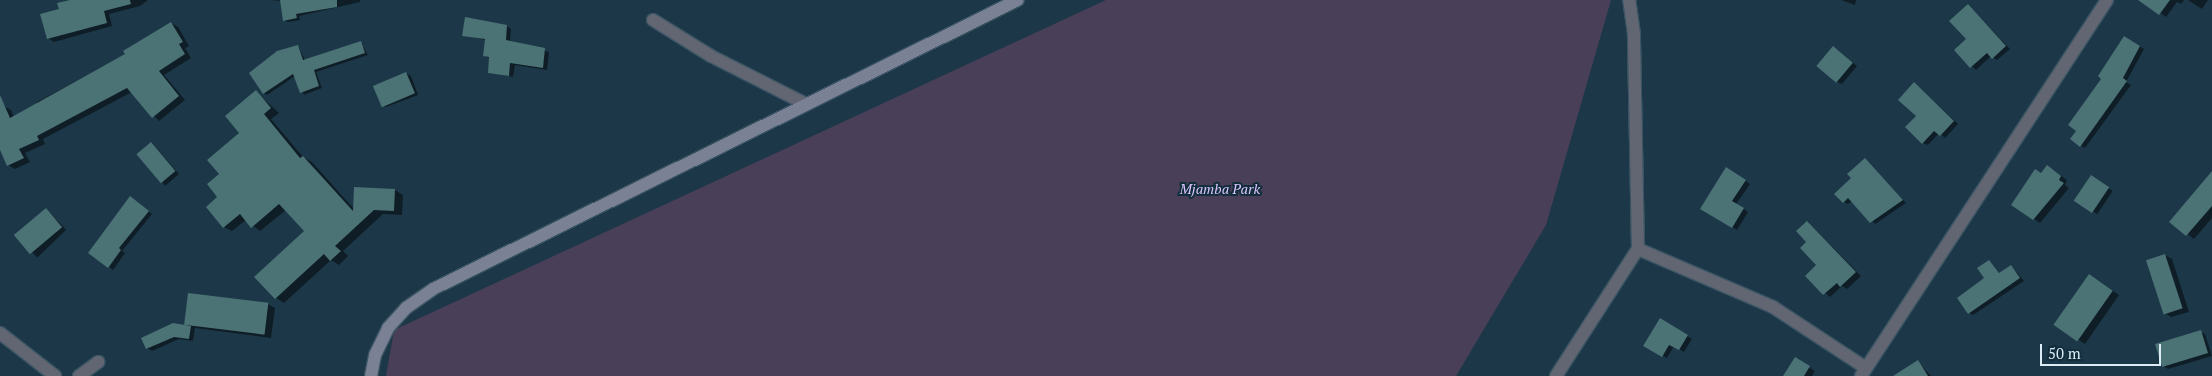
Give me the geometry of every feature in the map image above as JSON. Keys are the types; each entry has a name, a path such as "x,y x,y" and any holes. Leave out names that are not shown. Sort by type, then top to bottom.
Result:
{"main road":[{"path":"371,376 375,355 388,328 406,308 433,289 1018,0"}],"street":[{"path":"1556,376 1638,249 1634,34 1629,0"},
{"path":"1638,249 1773,307 1863,372 2108,0"},
{"path":"653,20 711,56 806,104"},
{"path":"0,333 55,376"},
{"path":"79,376 98,362"}],"green space":[{"name":"Mjamba Park","path":"1106,0 1611,0 1546,225 1456,376 386,376 394,330"}],"building":[{"path":"70,0 130,0 131,4 104,11 107,23 47,39 40,14 59,9 57,3"},
{"path":"280,0 337,0 337,7 296,14 297,18 283,21"},
{"path":"2138,0 2170,0 2159,15"},
{"path":"1968,4 2006,46 1992,59 1987,53 1970,68 1954,50 1966,39 1949,21"},
{"path":"465,17 507,25 506,40 545,48 543,68 510,63 509,76 488,73 489,57 483,56 485,39 462,36"},
{"path":"171,22 183,42 179,44 185,54 159,71 179,96 152,118 127,88 37,136 39,140 19,149 24,158 7,166 0,150 0,95 10,118 125,54 123,51"},
{"path":"2124,36 2140,46 2123,78 2127,81 2080,147 2070,139 2076,131 2068,125 2101,79 2098,76"},
{"path":"361,41 365,53 314,70 319,86 300,93 293,74 263,94 249,73 277,51 298,45 303,60"},
{"path":"1833,46 1853,63 1836,83 1816,66"},
{"path":"406,72 415,93 382,107 373,86"},
{"path":"1914,82 1954,121 1940,136 1934,131 1922,144 1905,127 1916,116 1898,100"},
{"path":"256,90 271,108 264,114 300,158 303,156 353,211 354,187 395,189 394,211 374,210 335,246 341,251 330,261 324,254 275,299 254,277 304,231 279,204 251,228 240,214 223,228 206,207 217,197 207,184 219,174 207,160 239,133 225,116"},
{"path":"151,142 175,171 161,183 136,154"},
{"path":"1865,158 1903,200 1870,223 1848,198 1843,203 1834,194 1851,178 1847,174"},
{"path":"2047,165 2061,176 2059,180 2064,183 2033,220 2011,205 2035,169 2041,173"},
{"path":"1726,167 1746,180 1732,201 1744,208 1732,228 1700,209"},
{"path":"2212,171 2212,206 2186,236 2169,222"},
{"path":"2091,175 2109,187 2092,213 2074,201"},
{"path":"130,196 149,211 119,248 121,250 108,268 88,253"},
{"path":"46,208 62,227 30,254 14,235"},
{"path":"1807,221 1856,272 1840,287 1837,283 1823,295 1805,276 1816,265 1800,248 1806,242 1796,231"},
{"path":"2165,254 2183,308 2164,314 2146,260"},
{"path":"1989,260 1999,273 2011,265 2020,278 1968,314 1957,298 1984,278 1977,268"},
{"path":"2089,274 2113,291 2077,341 2053,325"},
{"path":"188,293 268,303 264,335 184,325"},
{"path":"1660,318 1688,335 1679,350 1669,345 1662,357 1643,346"},
{"path":"173,323 191,326 189,339 174,337 146,349 141,338"},
{"path":"2201,330 2208,353 2162,367 2155,344"},
{"path":"1795,357 1810,366 1804,376 1783,376"},
{"path":"1918,360 1928,376 1893,376"}]}
